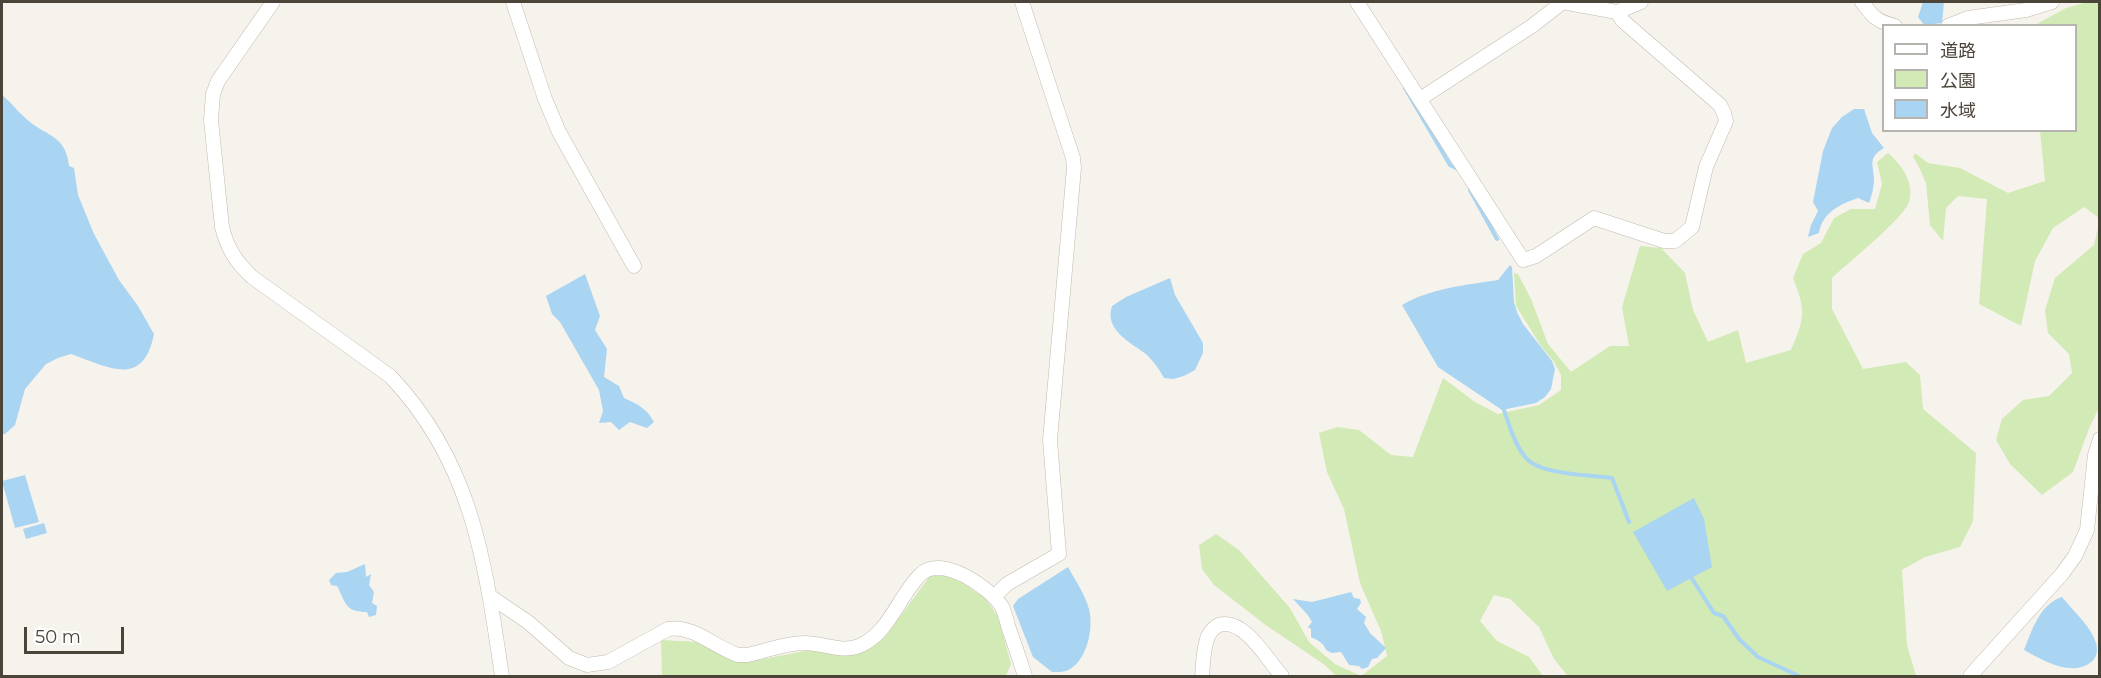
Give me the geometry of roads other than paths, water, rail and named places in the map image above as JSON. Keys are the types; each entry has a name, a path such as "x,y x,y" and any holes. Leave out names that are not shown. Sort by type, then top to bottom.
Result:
{"street":[{"path":"273,2 218,81 213,94 212,120 222,227 226,242 240,266 252,277 390,376 424,417 443,447 466,500 491,597 502,676"},
{"path":"513,2 545,99 559,132 634,266"},
{"path":"994,597 1007,584 1059,554 1050,441 1074,168 1073,158 1022,2"},
{"path":"1357,2 1523,260 1536,256 1594,218 1664,241 1676,241 1692,227 1706,167 1726,121 1724,113 1720,105 1623,21 1617,12"},
{"path":"1420,99 1532,26 1562,2 1617,12 1641,2"},
{"path":"1863,2 1874,17 1888,24"},
{"path":"1953,24 1968,18 2026,10 2052,2"},
{"path":"1970,676 2062,574 2075,556 2088,530 2095,455 2100,439"},
{"path":"491,597 528,622 569,658 587,665 608,662 668,629 679,628 689,630 738,655 805,643 848,649 858,647 878,633 921,573 933,568 948,568 994,597 1002,607 1025,676"},
{"path":"1202,676 1205,644 1209,633 1217,626 1227,624 1237,627 1248,636 1282,676"}],"water":[{"path":"1923,2 1944,2 1942,23 1923,24 1918,17"},
{"path":"2,95 30,122 62,145 69,166 74,168 78,195 94,234 119,280 138,306 154,334 149,351 142,362 133,368 122,370 111,368 71,354 46,364 25,389 15,425 5,434 2,434"},
{"path":"1854,109 1864,109 1872,133 1884,148 1874,158 1874,185 1869,203 1858,198 1839,206 1824,220 1819,233 1808,237 1818,211 1813,202 1823,151 1832,128"},
{"path":"1510,265 1517,312 1523,324 1552,361 1555,369 1551,389 1545,397 1536,403 1502,410 1438,367 1402,305 1437,291 1498,280"},
{"path":"585,274 600,316 595,330 607,349 604,377 619,386 624,398 645,410 654,422 647,428 630,422 619,430 611,422 599,423 603,411 599,390 560,322 552,314 546,296"},
{"path":"1170,278 1175,295 1203,343 1203,353 1195,370 1173,379 1164,378 1147,355 1120,335 1115,329 1111,315 1112,306 1126,297"},
{"path":"25,475 39,522 15,528 2,481"},
{"path":"1694,498 1704,519 1712,567 1667,591 1633,532"},
{"path":"44,523 47,533 26,539 23,529"},
{"path":"365,564 366,577 371,574 369,585 374,592 372,603 377,606 376,615 369,617 367,612 350,608 337,586 331,585 329,580 336,573 347,572"},
{"path":"1068,567 1089,609 1089,635 1084,653 1073,667 1065,671 1052,672 1033,657 1013,606 1018,599"},
{"path":"1351,592 1354,598 1360,599 1361,603 1357,609 1366,617 1364,623 1370,633 1386,648 1377,658 1372,659 1368,667 1362,669 1359,666 1349,665 1341,652 1332,653 1326,650 1322,644 1311,637 1311,629 1308,627 1312,622 1293,599 1312,602"},
{"path":"2062,597 2086,625 2096,643 2096,657 2082,667 2057,666 2024,650 2042,612 2054,600"}],"waterway":[{"path":"1405,88 1450,165 1460,170"},
{"path":"1470,190 1497,239"},
{"path":"1503,407 1515,440 1526,458 1533,464 1554,471 1612,478 1629,522"},
{"path":"1689,574 1714,613 1723,616 1739,639 1758,657 1799,676"}]}
